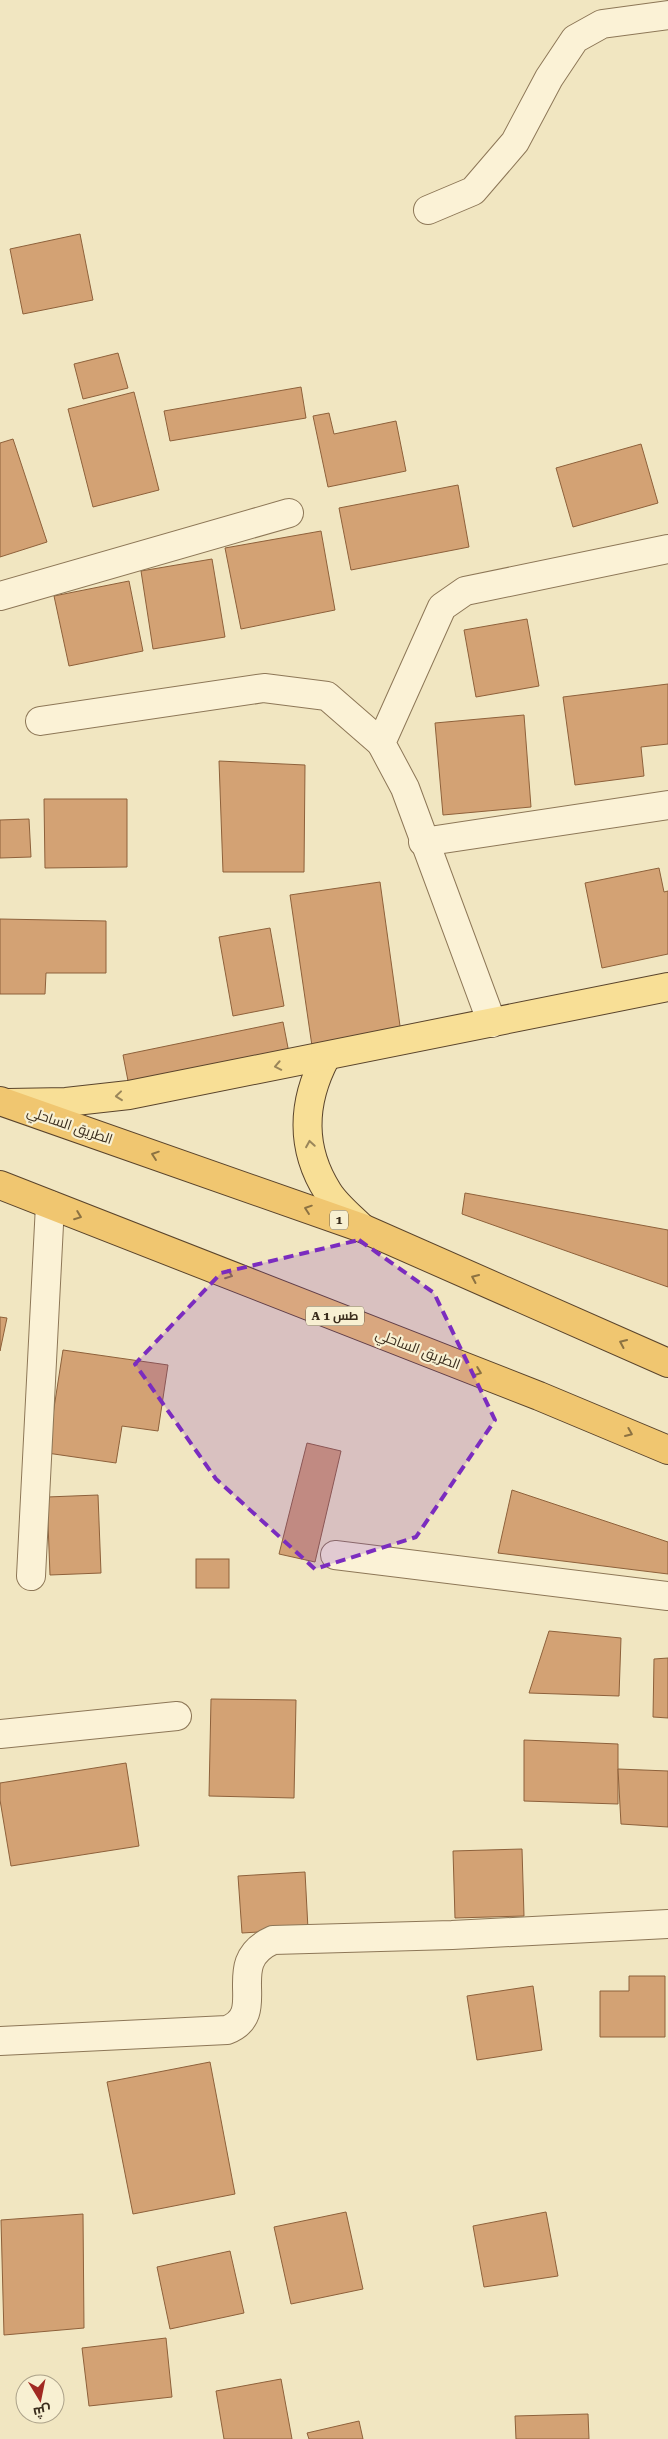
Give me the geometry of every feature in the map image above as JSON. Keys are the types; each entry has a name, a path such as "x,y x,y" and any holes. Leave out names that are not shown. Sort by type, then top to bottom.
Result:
{"highway":[{"name":"الطريق الساحلي","path":"3,1102 362,1228 668,1363"},
{"name":"الطريق الساحلي","path":"0,1185 539,1396 668,1450"}],"main road":[{"path":"3,1102 66,1102 129,1095 668,987"},
{"path":"326,1057 315,1078 308,1101 307,1125 310,1149 317,1172 329,1194 362,1228"}],"street":[{"path":"428,210 473,191 515,142 549,78 575,39 602,24 668,14"},
{"path":"0,596 288,512"},
{"path":"381,743 442,607 465,591 668,549"},
{"path":"40,721 264,688 327,696 381,743 405,788 423,842 492,1023"},
{"path":"423,842 668,805"},
{"path":"32,1576 50,1205"},
{"path":"335,1555 668,1596"},
{"path":"0,1734 176,1716"},
{"path":"0,2041 226,2030 235,2027 244,2019 247,1974 253,1954 258,1947 272,1940 452,1935 668,1924"}],"highlighted area":[{"path":"359,1240 434,1293 495,1420 416,1537 315,1569 216,1479 135,1364 221,1273"}],"building":[{"path":"80,234 93,300 23,314 10,249"},
{"path":"118,353 128,388 83,399 74,364"},
{"path":"301,387 306,418 170,441 164,411"},
{"path":"134,392 159,490 93,507 68,409"},
{"path":"329,413 334,434 396,421 406,471 328,487 313,416"},
{"path":"13,439 47,542 0,557 0,443"},
{"path":"641,444 658,503 573,527 556,468"},
{"path":"458,485 469,547 351,570 339,508"},
{"path":"321,531 335,610 241,629 225,548"},
{"path":"212,559 225,637 153,649 141,571"},
{"path":"129,581 143,651 69,666 54,596"},
{"path":"527,619 539,686 476,697 464,630"},
{"path":"668,684 668,744 641,747 644,776 575,785 563,697"},
{"path":"524,715 531,807 443,815 435,723"},
{"path":"219,761 305,765 304,872 223,872"},
{"path":"44,799 127,799 127,867 45,868"},
{"path":"29,819 31,857 0,858 0,820"},
{"path":"659,868 664,892 668,891 668,954 602,968 585,883"},
{"path":"380,882 401,1033 312,1046 290,895"},
{"path":"0,919 106,921 106,973 46,973 45,994 0,994"},
{"path":"270,928 284,1006 233,1016 219,937"},
{"path":"283,1022 289,1053 129,1086 123,1055"},
{"path":"465,1193 668,1230 668,1287 462,1214"},
{"path":"0,1317 7,1318 0,1351"},
{"path":"63,1350 168,1365 158,1431 122,1426 116,1463 47,1453"},
{"path":"307,1443 341,1451 315,1562 279,1554"},
{"path":"512,1490 668,1542 668,1574 498,1553"},
{"path":"98,1495 101,1573 50,1575 47,1497"},
{"path":"196,1559 229,1559 229,1588 196,1588"},
{"path":"549,1631 621,1638 619,1696 529,1693"},
{"path":"668,1658 668,1718 653,1717 654,1659"},
{"path":"211,1699 296,1700 294,1798 209,1796"},
{"path":"524,1740 618,1744 618,1804 524,1801"},
{"path":"126,1763 139,1846 11,1866 0,1800 0,1783"},
{"path":"618,1769 668,1771 668,1827 621,1824"},
{"path":"522,1849 524,1916 455,1918 453,1851"},
{"path":"305,1872 308,1929 242,1933 238,1876"},
{"path":"629,1976 665,1976 665,2037 600,2037 600,1991 629,1991"},
{"path":"533,1986 542,2050 477,2060 467,1996"},
{"path":"210,2062 235,2194 133,2214 107,2082"},
{"path":"346,2212 363,2289 291,2304 274,2227"},
{"path":"546,2212 558,2276 484,2287 473,2226"},
{"path":"83,2214 84,2328 4,2335 1,2220"},
{"path":"230,2251 244,2313 170,2329 157,2267"},
{"path":"166,2338 172,2397 89,2406 82,2348"},
{"path":"281,2379 292,2439 224,2439 216,2391"},
{"path":"588,2414 589,2439 516,2439 515,2416"},
{"path":"359,2421 363,2439 309,2439 307,2433"}]}
